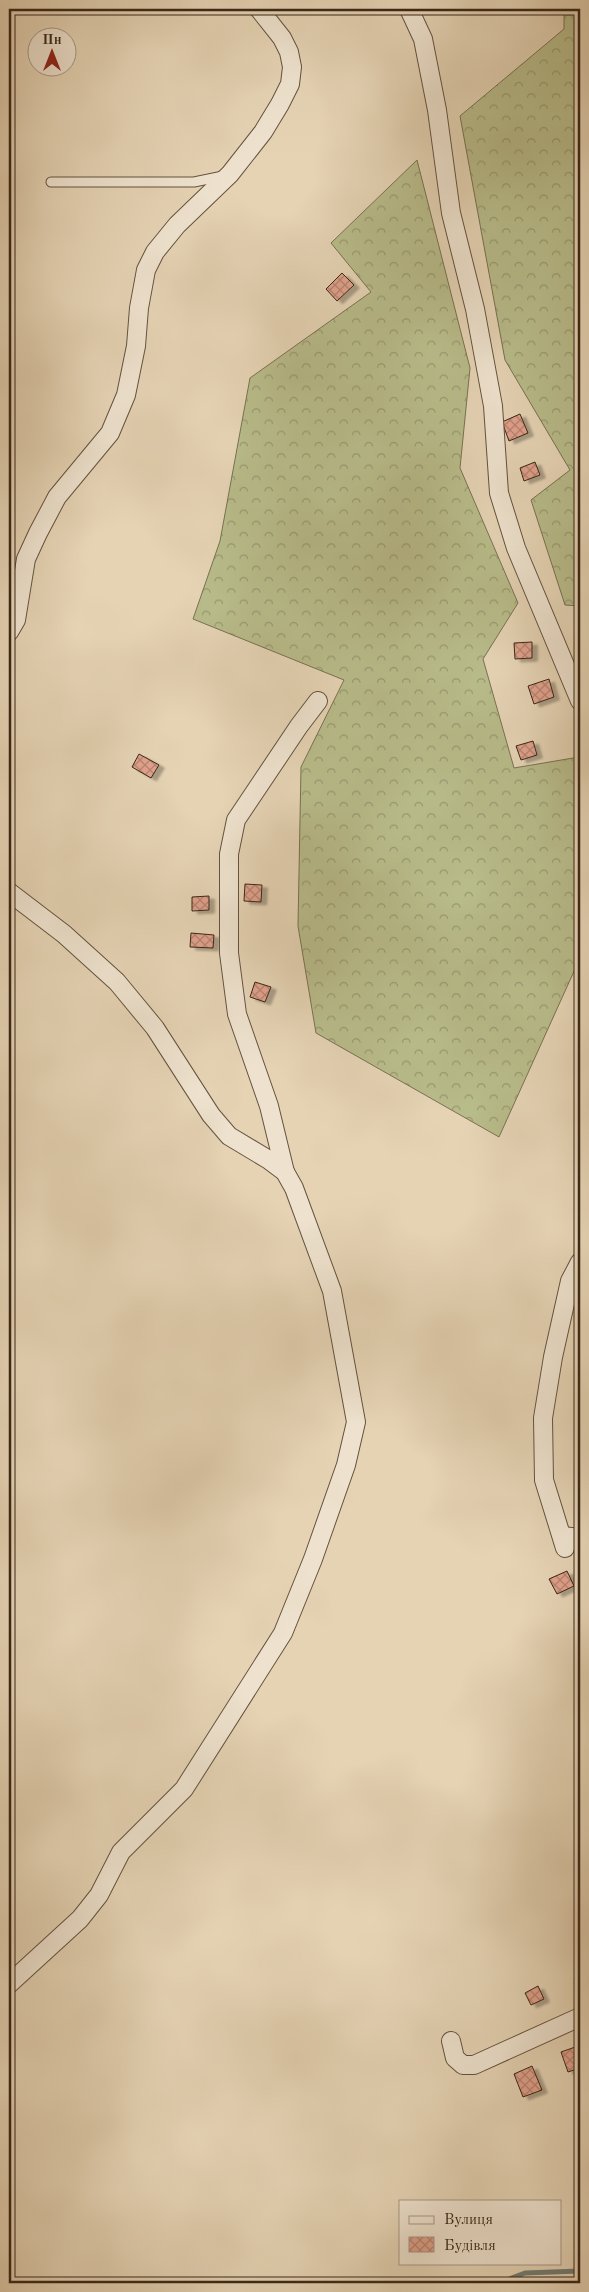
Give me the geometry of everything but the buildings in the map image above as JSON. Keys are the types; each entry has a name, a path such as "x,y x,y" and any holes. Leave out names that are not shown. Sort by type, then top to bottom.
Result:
{"street":[{"path":"9,632 16,620 26,559 38,533 58,497 110,433 126,395 136,346 139,308 146,270 154,252 177,225 230,174 263,132 290,84 292,67 289,52 282,38 259,9"},
{"path":"409,9 423,39 437,110 451,213 477,319 493,406 499,492 516,548 580,701"},
{"path":"9,1984 80,1919 98,1895 121,1852 184,1788 283,1633 313,1559 346,1466 356,1422 332,1291 294,1188 285,1172 269,1106 237,1014 229,953 229,854 236,820 318,701"},
{"path":"9,892 64,934 117,982 155,1028 211,1115 228,1136 270,1160 285,1172"},
{"path":"580,1262 570,1281 553,1357 543,1418 544,1480 564,1542 580,1538"},
{"path":"451,2041 456,2058 463,2065 474,2065 580,2018"}],"lane":[{"path":"51,182 194,182 230,174"}],"green space":[{"path":"564,9 580,9 580,606 565,605 531,500 570,470 505,360 460,116 564,29"},
{"path":"417,160 470,368 460,468 518,603 483,659 514,768 579,757 580,761 580,958 499,1137 316,1033 298,926 301,767 344,680 193,619 220,541 250,378 371,292 331,243"}],"waterway":[{"path":"499,2283 525,2273 580,2271"}]}
